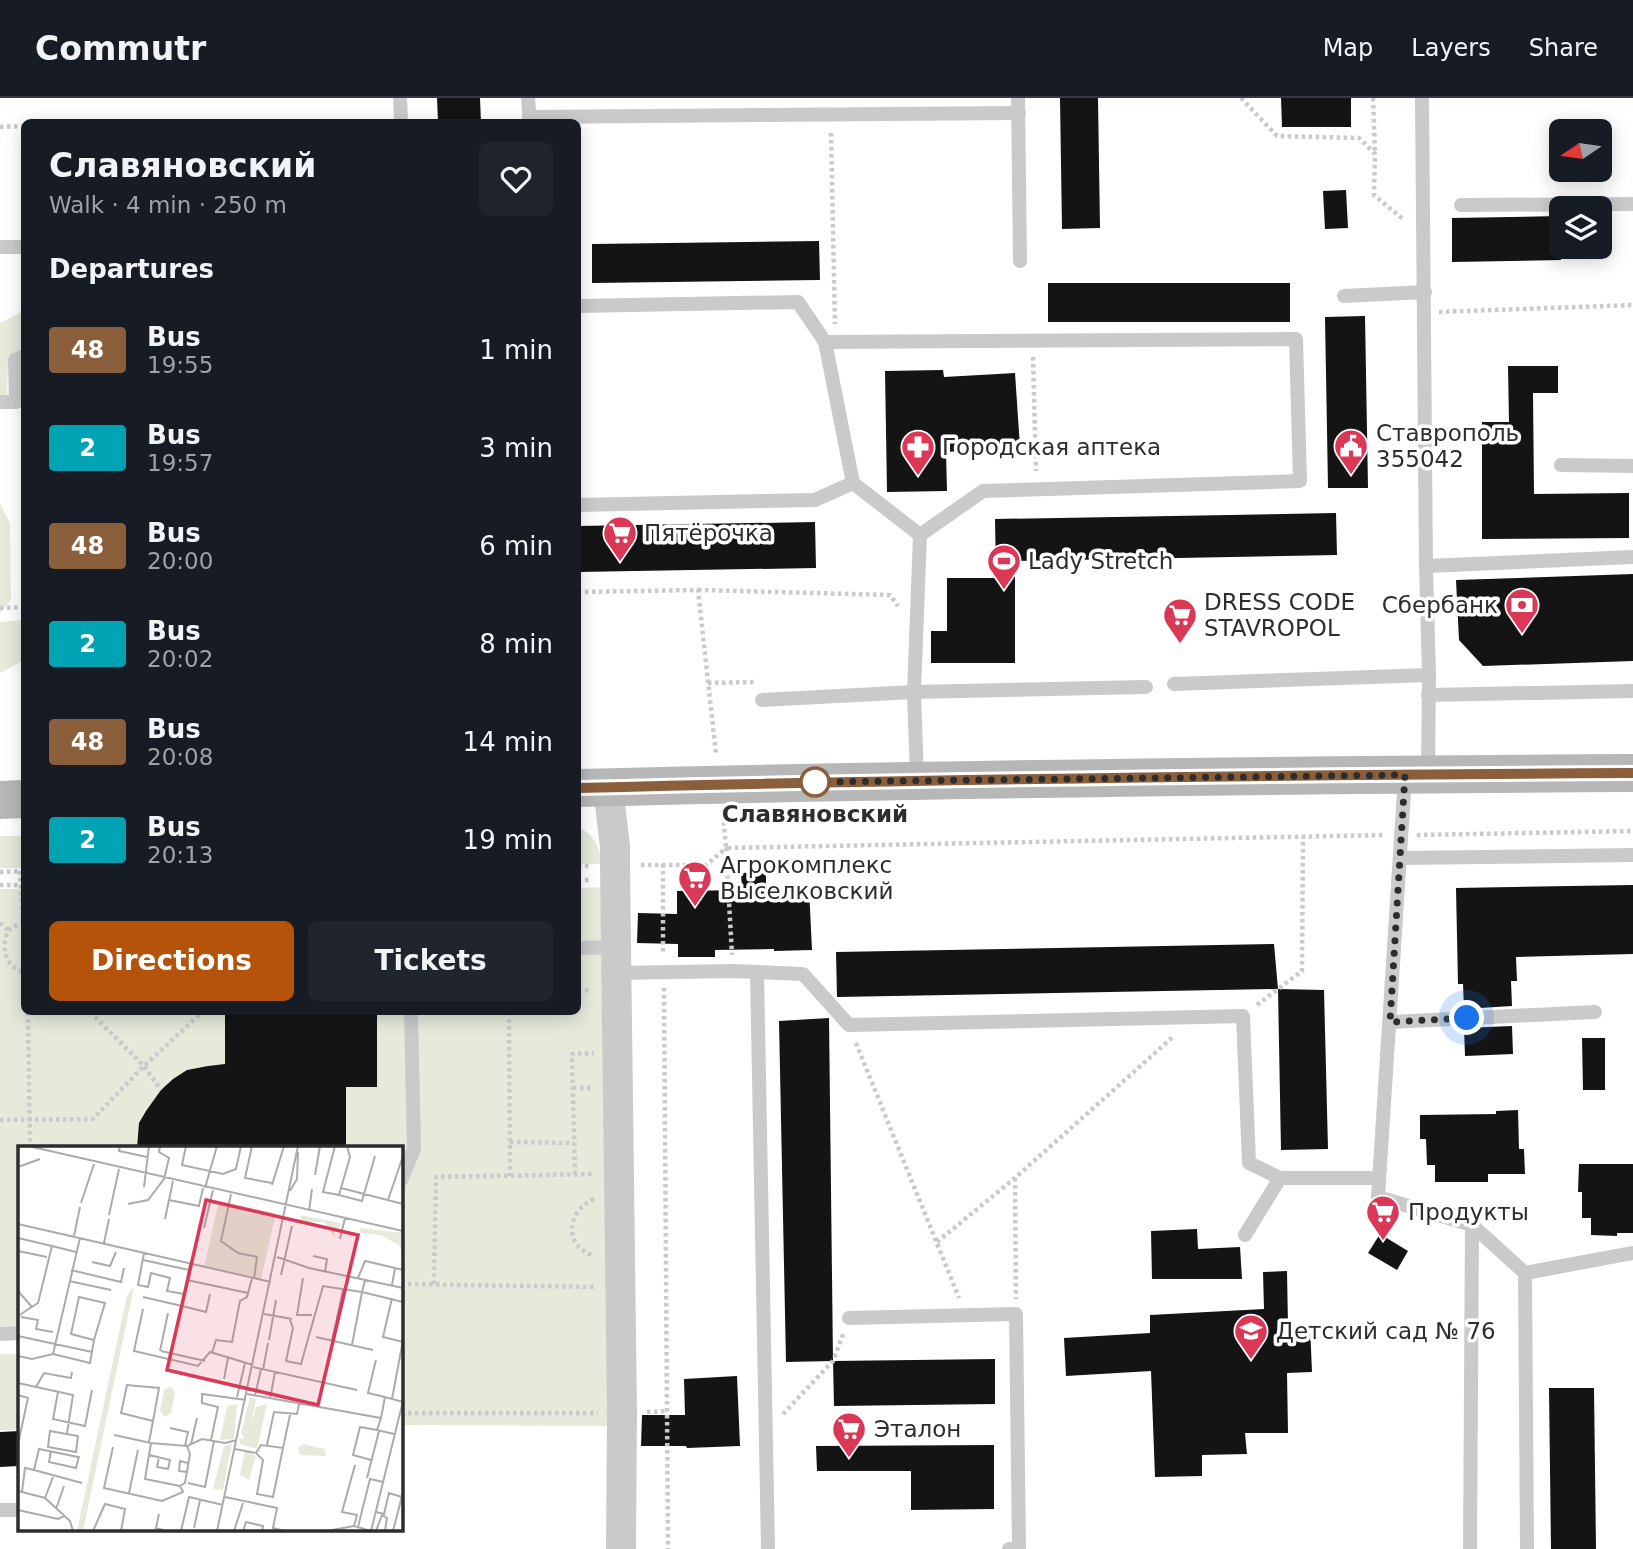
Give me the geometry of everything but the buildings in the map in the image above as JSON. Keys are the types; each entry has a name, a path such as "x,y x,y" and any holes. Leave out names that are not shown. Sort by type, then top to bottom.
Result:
{"street":[{"path":"621,1549 622,1412 608,970 615,847 593,788 918,780 1633,773"},
{"path":"0,800 21,799"}],"lane":[{"path":"400,98 401,119"},
{"path":"527,98 529,119"},
{"path":"1422,98 1429,695 1400,858 1378,1197 1472,1225 1525,1273 1527,1549"},
{"path":"581,119 831,115 1018,106 1020,261"},
{"path":"1461,205 1633,204"},
{"path":"0,247 21,247"},
{"path":"1344,296 1424,292"},
{"path":"581,306 798,302 830,342 853,484 920,535"},
{"path":"830,342 1296,339 1300,481 983,491 920,535"},
{"path":"0,402 16,402 15,360 21,357"},
{"path":"1561,465 1633,466"},
{"path":"581,505 815,500 853,484"},
{"path":"918,780 914,692 920,535"},
{"path":"1426,566 1633,557"},
{"path":"1174,684 1429,675"},
{"path":"762,700 914,692 1146,687"},
{"path":"1429,695 1633,691"},
{"path":"1400,858 1633,855"},
{"path":"581,950 608,970 803,974 849,1025 1243,1016 1250,1163 1280,1178 1379,1178"},
{"path":"757,972 768,1549"},
{"path":"1390,1022 1595,1013"},
{"path":"402,1178 414,1149 411,1015"},
{"path":"1245,1235 1280,1178"},
{"path":"1470,1549 1472,1225"},
{"path":"1525,1273 1633,1253"},
{"path":"849,1318 1016,1314 1019,1549 1009,1549"},
{"path":"0,1334 18,1333"},
{"path":"0,1510 18,1510"}],"path":[{"path":"1241,98 1277,136 1359,138 1375,154"},
{"path":"1373,98 1374,195 1424,236"},
{"path":"830,342 831,115"},
{"path":"0,127 21,126"},
{"path":"1424,313 1633,305"},
{"path":"1033,341 1037,490"},
{"path":"698,590 890,595 916,632"},
{"path":"0,608 21,607"},
{"path":"1243,1016 1301,971 1303,837"},
{"path":"581,866 706,865 726,848 733,971"},
{"path":"663,864 668,1549"},
{"path":"0,872 21,871"},
{"path":"0,885 21,885"},
{"path":"0,923 8,930"},
{"path":"21,924 8,930 1,942 1,954 7,964 21,971"},
{"path":"581,989 608,970"},
{"path":"28,1015 30,1146"},
{"path":"93,1015 144,1066 160,1090"},
{"path":"0,1120 93,1119 198,1015"},
{"path":"509,1015 510,1176"},
{"path":"937,1242 1015,1178 1195,1017"},
{"path":"849,1025 966,1315"},
{"path":"575,1174 572,1054 596,1053"},
{"path":"573,1088 596,1088"},
{"path":"510,1142 574,1143"},
{"path":"434,1284 436,1177 598,1174"},
{"path":"1015,1178 1016,1314"},
{"path":"598,1199 592,1199 577,1212 572,1222 572,1233 582,1251 599,1257"},
{"path":"402,1284 600,1287"},
{"path":"766,1432 833,1361 849,1318"},
{"path":"402,1413 602,1413"}],"shaded area":[{"path":"21,312 21,350 8,356 7,398 0,407 0,322"},
{"path":"0,503 10,524 11,600 0,613"},
{"path":"21,620 21,662 0,673 0,622"},
{"path":"581,829 595,841 602,864 581,864"},
{"path":"0,836 21,836 21,868 0,868"},
{"path":"608,887 612,1426 402,1425 402,1146 18,1146 18,1326 0,1327 0,889 21,889 21,1015 581,1015 581,888"},
{"path":"0,1354 18,1354 18,1430 0,1430"}],"bus line":[{"name":"48","path":"581,788 918,780 1633,773"}],"place":[{"name":"Ставрополь 355042","path":"1351,476"},
{"name":"Городская аптека","path":"918,477"},
{"name":"Пятёрочка","path":"620,563"},
{"name":"Lady Stretch","path":"1004,591"},
{"name":"Сбербанк","path":"1522,635"},
{"name":"DRESS CODE STAVROPOL","path":"1180,645"},
{"name":"Славяновский","path":"815,782"},
{"name":"Агрокомплекс Выселковский","path":"695,908"},
{"name":"Продукты","path":"1383,1242"},
{"name":"Детский сад № 76","path":"1251,1361"},
{"name":"Эталон","path":"849,1459"}],"route":[{"path":"815,782 1405,775 1390,1022 1467,1018"}]}
